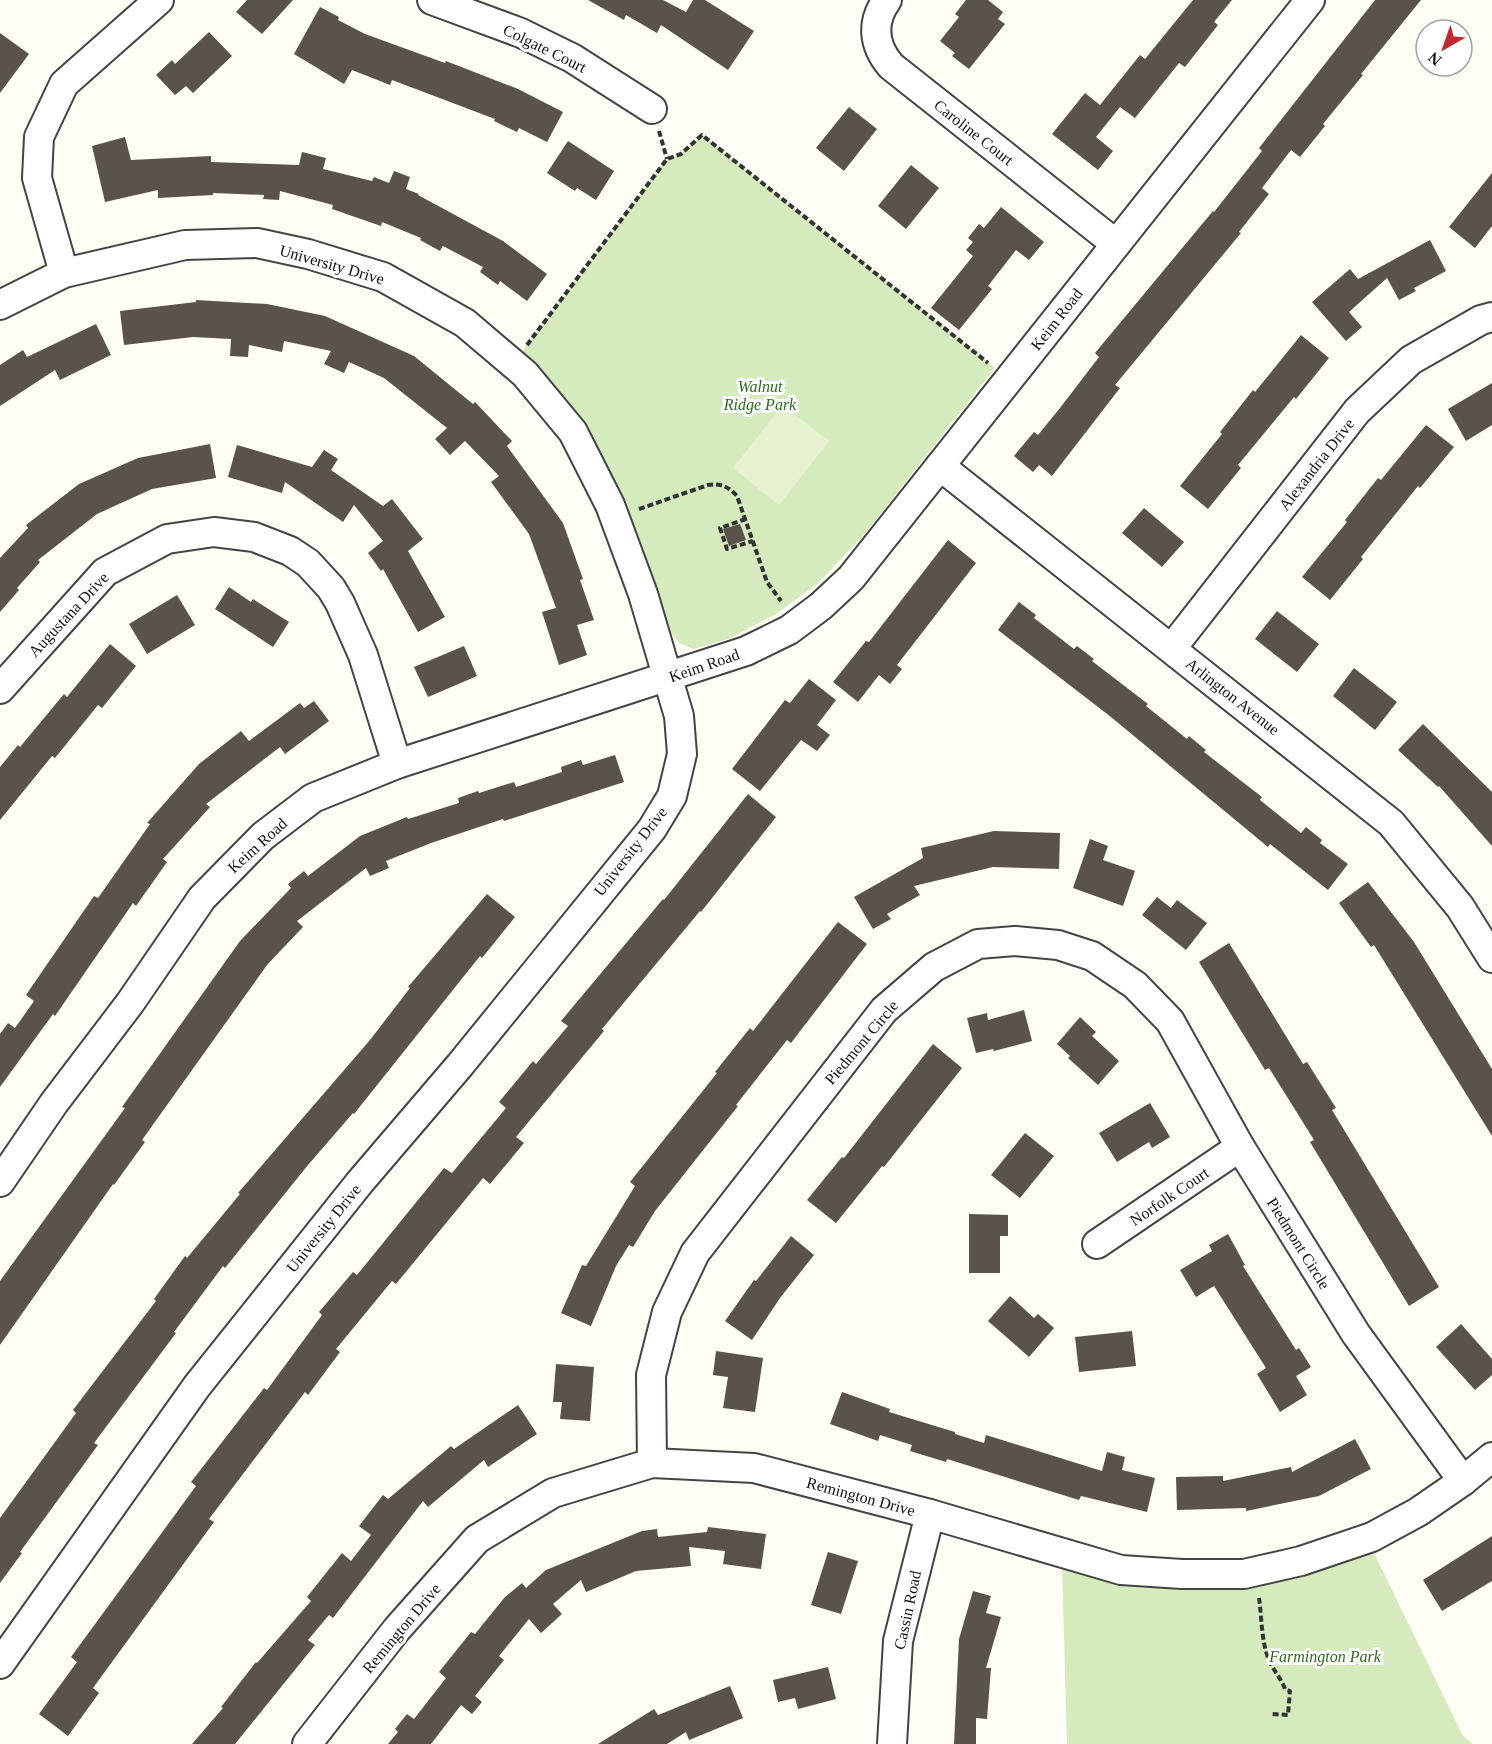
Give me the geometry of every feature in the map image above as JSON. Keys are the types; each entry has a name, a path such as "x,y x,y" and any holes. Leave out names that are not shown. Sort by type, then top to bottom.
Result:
{"street":[{"path":"64,273 37,178 39,137 64,84 159,0"},
{"name":"Colgate Court","path":"432,0 521,33 572,58 652,109"},
{"name":"Caroline Court","path":"887,0 879,11 875,28 879,49 891,66 1116,244"},
{"name":"Keim Road","path":"0,1182 54,1103 130,1003 202,898 263,836 313,798 397,764 746,651 789,630 821,606 851,578 1310,0"},
{"name":"University Drive","path":"0,305 64,273 185,245 257,243 308,254 383,277 465,323 525,374 573,432 610,505 643,594 668,677 679,716 682,754 672,796 652,829 460,1065 360,1182 197,1386 0,1664"},
{"name":"Alexandria Drive","path":"1172,648 1357,411 1411,360 1481,320 1492,317"},
{"name":"Arlington Avenue","path":"940,466 1391,823 1460,907 1492,958"},
{"name":"Augustana Drive","path":"0,689 105,572 167,539 214,532 254,537 290,551 308,563 336,596 363,655 397,764"},
{"name":"Piedmont Circle","path":"652,1463 651,1376 667,1312 695,1253 884,1010 934,967 978,944 1015,941 1058,945 1092,956 1135,985 1170,1021 1240,1147 1356,1334 1463,1481"},
{"name":"Norfolk Court","path":"1097,1244 1240,1147"},
{"name":"Remington Drive","path":"307,1744 397,1629 477,1539 553,1493 652,1463 754,1468 930,1514 1120,1570 1182,1574 1244,1574 1301,1561 1372,1537 1418,1512 1463,1481 1492,1457"},
{"name":"Cassin Road","path":"892,1744 898,1641 930,1514"}],"path":[{"path":"527,345 667,159 681,154 702,135 988,363"},
{"path":"639,509 717,483 727,487 737,496 767,582 781,601"},
{"path":"746,519 720,528 726,549 753,541"},
{"path":"1259,1598 1269,1662 1281,1677 1285,1689 1290,1690 1288,1715 1272,1714"}],"green space":[{"name":"Walnut Ridge Park","path":"702,135 995,368 863,536 816,585 776,614 728,639 693,649 679,643 669,630 617,485 574,412 522,352 667,159 681,154"},
{"path":"783,405 829,441 779,505 733,468"},
{"name":"Farmington Park","path":"1373,1551 1463,1736 1473,1744 1067,1744 1062,1566 1114,1581"}],"building":[{"path":"247,0 293,0 262,34 236,12"},
{"path":"588,0 663,0 686,12 693,0 705,0 754,31 728,70 661,25 657,33 626,15 624,20"},
{"path":"966,0 988,0 1003,12 998,19 1005,24 969,69 952,56 955,53 940,41 959,17 955,14"},
{"path":"1193,0 1232,0 1214,22 1218,25 1185,67 1179,63 1135,118 1120,107 1096,137 1113,151 1098,170 1052,134 1085,93 1100,105 1140,55 1145,59"},
{"path":"1375,0 1421,0 1361,74 1363,75 1323,124 1325,126 1300,157 1291,150 1262,188 1269,194 1239,232 1241,233 1115,385 1120,388 1052,476 1039,465 1033,472 1014,456 1034,432 1038,435 1060,408 1099,357 1095,353 1214,212 1262,151 1259,148"},
{"path":"320,7 339,17 338,20 365,34 445,63 446,61 518,89 563,112 547,142 519,128 517,132 494,121 495,119 392,80 390,85 352,70 344,84 294,54"},
{"path":"209,32 232,56 193,93 186,86 175,95 156,75 172,60 175,64"},
{"path":"0,33 29,54 0,93"},
{"path":"849,107 877,129 844,171 816,148"},
{"path":"125,137 131,160 211,156 211,162 299,165 302,152 326,158 323,169 372,181 374,177 389,183 394,171 410,177 406,189 503,241 547,274 527,301 500,281 498,285 480,272 483,267 443,246 440,251 420,240 421,238 382,222 381,226 332,209 333,205 280,191 279,200 263,199 264,195 213,193 213,195 158,198 158,190 105,202 92,146"},
{"path":"568,141 614,171 596,200 577,188 575,191 547,173"},
{"path":"911,165 939,188 906,229 878,206"},
{"path":"1492,173 1492,226 1475,248 1449,227"},
{"path":"1001,207 1044,242 1029,260 1016,250 988,286 992,289 959,330 931,308 973,256 966,250 973,242 968,238 979,224 984,228"},
{"path":"1430,240 1446,271 1414,288 1416,291 1399,300 1387,278 1349,312 1362,327 1346,341 1312,302 1350,269 1358,279"},
{"path":"196,300 267,304 325,316 414,356 473,404 475,402 512,441 507,446 563,523 583,579 580,580 594,620 577,625 587,655 559,665 542,612 556,608 529,534 491,482 499,476 465,441 450,455 435,439 447,428 384,378 349,362 344,373 324,364 331,351 284,341 282,352 249,345 248,357 230,356 231,339 193,337 124,345 120,311 196,302"},
{"path":"96,324 111,355 60,380 55,370 0,406 0,365 23,350 27,357"},
{"path":"1301,335 1329,358 1238,465 1241,468 1208,509 1180,486 1222,434 1220,432 1253,390 1255,392"},
{"path":"1492,383 1492,425 1466,441 1448,409"},
{"path":"1426,425 1454,447 1420,488 1418,486 1330,600 1302,577 1347,522 1345,520 1378,478 1381,480"},
{"path":"210,444 216,478 152,489 97,514 38,560 40,562 0,612 0,558 28,528 26,525 79,484 138,458"},
{"path":"237,445 312,467 324,450 338,459 331,470 383,506 392,499 423,539 408,551 445,617 418,632 383,569 381,571 368,553 383,541 354,505 343,522 285,482 282,493 228,477"},
{"path":"1144,508 1184,542 1162,567 1122,533"},
{"path":"740,524 746,540 729,546 723,529"},
{"path":"948,540 976,563 897,665 902,669 890,684 879,675 858,702 833,682 866,641 869,642"},
{"path":"229,587 251,602 253,599 289,622 273,647 215,609"},
{"path":"177,595 195,625 147,654 129,624"},
{"path":"1019,602 1036,615 1034,618 1074,649 1077,646 1094,659 1092,661 1148,704 1146,706 1187,739 1189,736 1206,750 1204,752 1262,797 1260,800 1301,833 1306,827 1322,840 1320,843 1348,864 1328,890 1270,844 1268,847 1111,717 998,630"},
{"path":"1277,611 1319,644 1297,672 1255,639"},
{"path":"110,644 136,666 102,708 98,705 55,758 52,756 0,820 0,767 18,745 20,747 64,694 67,697"},
{"path":"464,646 477,676 428,697 414,667"},
{"path":"1354,668 1397,702 1375,730 1333,696"},
{"path":"809,679 836,700 817,725 830,735 817,751 801,740 760,791 732,769 785,700 790,703"},
{"path":"314,701 329,721 285,754 280,747 206,804 210,807 163,859 167,862 136,906 133,903 55,1016 53,1014 0,1087 0,1034 8,1023 15,1028 34,1001 26,995 94,896 98,898 150,824 147,823 199,764 241,731 249,741 300,703 304,708"},
{"path":"1423,724 1492,792 1492,846 1439,786 1398,750"},
{"path":"615,755 624,782 431,843 386,861 389,868 370,876 366,868 297,921 303,927 267,965 142,1140 145,1142 0,1345 0,1281 125,1108 122,1107 240,941 291,888 288,884 304,871 308,876 360,836 407,817 408,819 459,803 458,798 478,791 479,793 514,782 516,787 562,772 561,767 581,760 583,765"},
{"path":"748,794 776,817 516,1137 524,1143 490,1184 483,1178 396,1284 392,1281 336,1349 340,1352 308,1395 305,1392 209,1519 214,1522 93,1688 99,1693 68,1736 39,1714 77,1662 71,1657 196,1486 191,1482 264,1388 267,1390 322,1315 319,1312 353,1272 357,1275 444,1168 452,1173 506,1108 499,1102 533,1061 536,1064 568,1026 561,1021 664,900"},
{"path":"994,831 1060,833 1059,869 993,867 914,886 920,895 887,914 891,919 873,929 854,897 923,858 921,848"},
{"path":"1090,839 1108,846 1103,860 1135,871 1123,906 1073,888"},
{"path":"1368,882 1414,942 1492,1069 1492,1136 1374,945 1371,947 1339,903"},
{"path":"487,894 515,917 482,958 480,956 354,1114 308,1165 225,1268 223,1266 94,1443 98,1445 0,1583 0,1518 76,1413 73,1410 156,1301 154,1299 185,1256 187,1258 240,1194 238,1193 370,1040 410,988 408,987"},
{"path":"1157,897 1171,908 1177,900 1207,923 1186,950 1142,915"},
{"path":"838,922 867,944 791,1043 787,1040 736,1105 738,1106 655,1211 633,1247 629,1245 616,1266 591,1326 561,1313 582,1265 586,1266 635,1186 630,1182 750,1028 753,1031"},
{"path":"1229,943 1303,1064 1307,1062 1336,1108 1332,1110 1439,1287 1409,1306 1310,1142 1314,1140 1269,1068 1265,1070 1199,962"},
{"path":"1024,1010 1032,1041 994,1051 993,1049 976,1053 967,1018 987,1013 988,1020"},
{"path":"1080,1017 1096,1032 1092,1036 1119,1061 1098,1085 1068,1058 1070,1056 1057,1044"},
{"path":"933,1044 962,1068 884,1167 882,1166 836,1223 807,1200 842,1157 844,1158"},
{"path":"1150,1103 1170,1137 1152,1148 1149,1142 1117,1162 1099,1133"},
{"path":"1025,1133 1054,1156 1020,1198 991,1175"},
{"path":"969,1214 1008,1215 1008,1236 1000,1236 1000,1273 969,1273"},
{"path":"1228,1234 1245,1265 1243,1266 1296,1350 1299,1348 1311,1367 1296,1376 1307,1395 1280,1412 1257,1374 1266,1368 1214,1286 1196,1297 1180,1270 1212,1251 1209,1245"},
{"path":"791,1236 814,1255 780,1298 752,1340 725,1321 754,1280 756,1281"},
{"path":"1010,1296 1034,1318 1038,1314 1054,1328 1029,1357 988,1321"},
{"path":"1461,1324 1492,1359 1492,1375 1475,1390 1436,1347"},
{"path":"1132,1331 1136,1366 1079,1372 1075,1337"},
{"path":"716,1351 763,1358 755,1412 723,1408 728,1377 713,1375"},
{"path":"556,1364 594,1367 590,1421 560,1419 562,1402 553,1402"},
{"path":"842,1392 890,1409 889,1412 984,1443 986,1435 1102,1471 1107,1452 1125,1457 1122,1470 1155,1478 1147,1512 1081,1496 1079,1500 947,1459 946,1462 910,1451 912,1445 880,1435 878,1441 830,1424"},
{"path":"518,1405 537,1434 488,1467 484,1460 428,1507 423,1501 333,1618 329,1615 308,1640 315,1645 235,1744 192,1744 223,1708 221,1707 256,1662 311,1601 307,1597 342,1553 351,1561 371,1535 359,1526 383,1495 388,1499 451,1446 454,1449"},
{"path":"1355,1439 1371,1469 1319,1496 1246,1511 1246,1508 1177,1510 1176,1477 1223,1476 1223,1481 1291,1467 1292,1472"},
{"path":"708,1527 766,1534 761,1569 723,1564 725,1551 689,1547 691,1566 636,1571 586,1592 581,1580 553,1604 562,1614 541,1633 529,1619 499,1656 504,1660 475,1696 482,1702 472,1714 461,1705 431,1744 388,1744 398,1732 395,1729 407,1714 414,1719 446,1678 439,1672 471,1632 475,1634 505,1597 522,1583 526,1588 546,1570 642,1531 657,1529 658,1537 707,1532"},
{"path":"1492,1536 1492,1581 1442,1611 1423,1580"},
{"path":"828,1552 858,1561 841,1614 811,1605"},
{"path":"973,1591 991,1596 986,1613 1001,1617 986,1668 991,1668 987,1719 976,1718 976,1744 954,1744 959,1639"},
{"path":"828,1667 836,1699 798,1709 795,1698 778,1702 773,1680"},
{"path":"730,1686 743,1718 689,1740 686,1732 667,1744 598,1744 654,1709 658,1715"}]}
